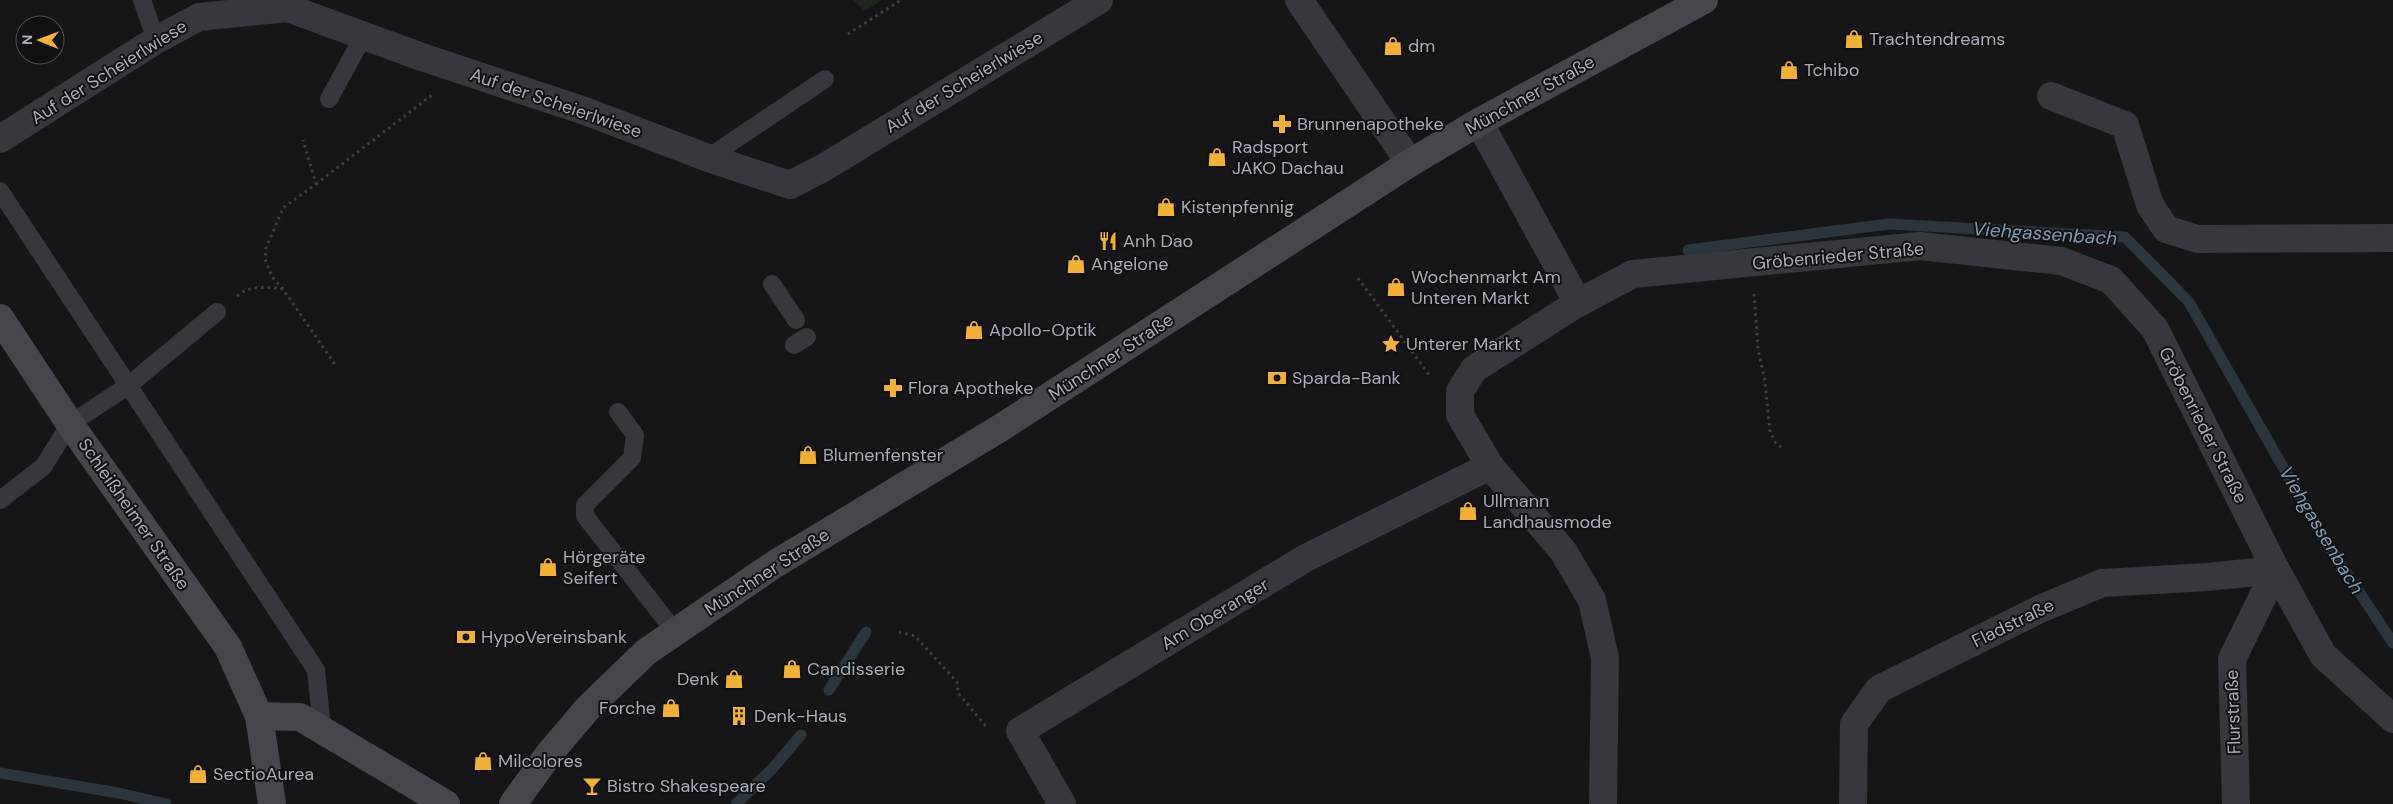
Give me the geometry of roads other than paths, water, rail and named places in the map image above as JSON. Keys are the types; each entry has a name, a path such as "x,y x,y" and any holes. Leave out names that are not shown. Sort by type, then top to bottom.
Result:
{"main road":[{"name":"Münchner Straße","path":"513,804 549,754 588,708 646,652 775,564 1002,428 1410,163 1479,122 1704,0"},
{"name":"Schleißheimer Straße","path":"0,318 70,424 228,648 258,716 272,804"},
{"path":"258,716 300,717 322,728 446,804"}],"street":[{"name":"Auf der Scheierlwiese","path":"0,139 156,40 199,17 288,8 464,71 585,111 708,158 790,184 823,168 1099,0"},
{"path":"1299,0 1410,163"},
{"path":"2051,96 2125,125 2150,205 2166,229 2197,239 2393,238"},
{"path":"1479,122 1578,303"},
{"name":"Gröbenrieder Straße","path":"1490,466 1460,415 1460,391 1474,369 1578,303 1633,274 1920,246 2061,261 2111,280 2155,329 2276,570 2323,655 2393,719"},
{"path":"1490,466 1563,551 1592,600 1605,658 1603,804"},
{"name":"Am Oberanger","path":"1062,804 1020,731 1304,559 1490,466"},
{"name":"Fladstraße","path":"1853,804 1854,724 1879,689 2040,609 2102,583 2207,577 2276,570"},
{"name":"Flurstraße","path":"2236,804 2232,659 2276,570"}],"lane":[{"path":"142,0 156,40"},
{"path":"329,99 364,35"},
{"path":"708,158 825,80"},
{"path":"0,191 316,670 322,728"},
{"path":"772,284 796,320"},
{"path":"0,500 44,467 70,424 128,386 217,312"},
{"path":"618,412 635,435 632,458 585,505 585,516 675,632"}],"waterway":[{"name":"Viehgassenbach","path":"1688,250 1889,224 2125,237 2189,302 2324,539 2393,643"},
{"path":"829,690 866,632"},
{"path":"736,804 772,769 801,735"},
{"path":"0,773 119,793 166,804"}],"place":[{"name":"Trachtendreams","path":"1854,39"},
{"name":"dm","path":"1393,46"},
{"name":"Tchibo","path":"1789,70"},
{"name":"Brunnenapotheke","path":"1282,124"},
{"name":"Radsport JAKO Dachau","path":"1217,157"},
{"name":"Kistenpfennig","path":"1166,207"},
{"name":"Anh Dao","path":"1108,241"},
{"name":"Angelone","path":"1076,264"},
{"name":"Wochenmarkt Am Unteren Markt","path":"1396,287"},
{"name":"Apollo-Optik","path":"974,330"},
{"name":"Unterer Markt","path":"1391,344"},
{"name":"Sparda-Bank","path":"1277,378"},
{"name":"Flora Apotheke","path":"893,388"},
{"name":"Blumenfenster","path":"808,455"},
{"name":"Ullmann Landhausmode","path":"1468,511"},
{"name":"Hörgeräte Seifert","path":"548,567"},
{"name":"HypoVereinsbank","path":"466,637"},
{"name":"Candisserie","path":"792,669"},
{"name":"Denk","path":"734,679"},
{"name":"Forche","path":"671,708"},
{"name":"Denk-Haus","path":"739,716"},
{"name":"Milcolores","path":"483,761"},
{"name":"SectioAurea","path":"198,774"},
{"name":"Bistro Shakespeare","path":"592,786"}]}
